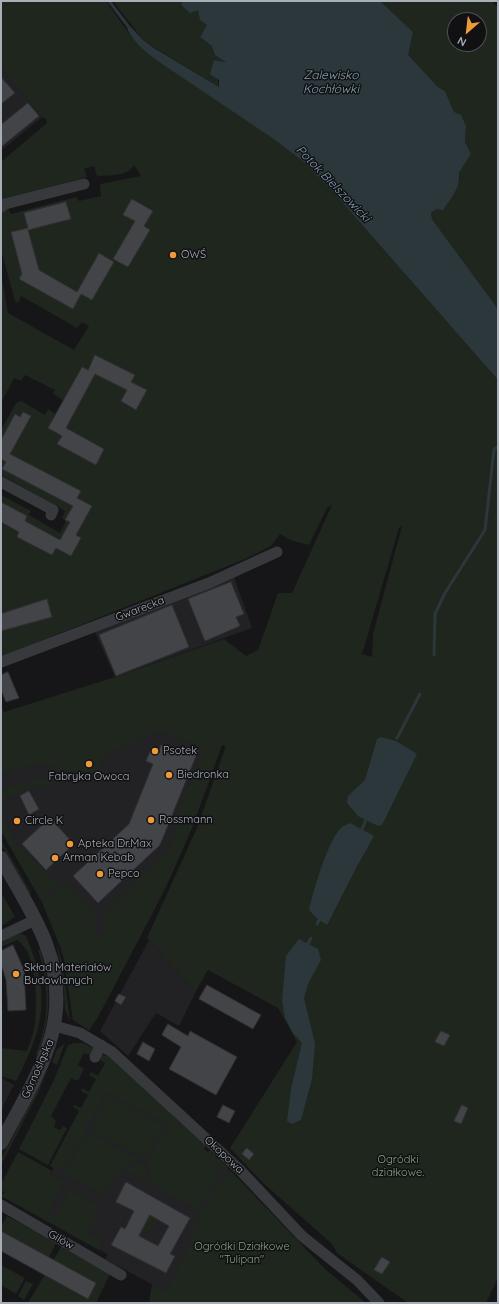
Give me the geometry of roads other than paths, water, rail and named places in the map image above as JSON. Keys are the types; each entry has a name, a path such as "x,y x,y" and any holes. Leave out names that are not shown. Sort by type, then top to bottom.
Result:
{"street":[{"path":"1,207 5,204 84,184"},
{"path":"1,482 53,510 50,515"},
{"name":"Gwarecka","path":"1,662 209,583 277,552"},
{"name":"Górnośląska","path":"1,858 46,943 55,976 57,1003 55,1026 43,1061 1,1143"},
{"path":"1,936 35,920"},
{"name":"Okopowa","path":"55,1026 76,1032 102,1044 112,1052 240,1169 302,1236 357,1280 379,1303"},
{"path":"95,1057 102,1044"},
{"name":"Gilów","path":"1,1205 121,1275"}],"water":[{"name":"Zalewisko Kochłówki","path":"183,1 380,1 413,32 408,55 438,87 445,91 454,112 461,115 466,126 465,142 471,154 459,173 455,192 443,210 437,209 431,213 432,219 498,309 498,380 335,194 305,163 275,140 159,62 137,44 127,29 131,27 144,41 154,48 219,87 219,80 210,74 214,60 226,62 215,55 212,46 200,37 207,25 200,20 198,10 190,13 181,5"},
{"path":"381,737 396,741 417,754 382,825 378,826 358,816 347,803 348,796 365,780 377,739"},
{"path":"350,823 374,836 327,925 319,920 309,910 326,854 337,833 342,827"},
{"path":"299,939 318,949 321,960 308,984 304,998 315,1044 312,1079 301,1120 292,1124 287,1121 291,1089 302,1043 293,1033 285,1018 282,1001 286,956"}],"waterway":[{"name":"Potok Bielszowicki","path":"109,1 131,30"},
{"path":"434,655 435,614 445,593 485,530 494,449 498,447"},
{"path":"397,738 420,694"},
{"path":"362,829 366,820"},
{"path":"317,924 319,920"},
{"path":"308,944 311,938"}],"place":[{"name":"OWŚ","path":"173,255"},
{"name":"Psotek","path":"155,751"},
{"name":"Fabryka Owoca","path":"89,764"},
{"name":"Biedronka","path":"169,775"},
{"name":"Rossmann","path":"151,820"},
{"name":"Circle K","path":"17,821"},
{"name":"Apteka Dr.Max","path":"70,844"},
{"name":"Arman Kebab","path":"55,858"},
{"name":"Pepco","path":"100,874"},
{"name":"Skład Materiałów Budowlanych","path":"16,974"}],"park label":[{"name":"Ogródki działkowe.","path":"398,1166"},
{"name":"Ogródki Działkowe \"Tulipan\"","path":"242,1253"}]}
